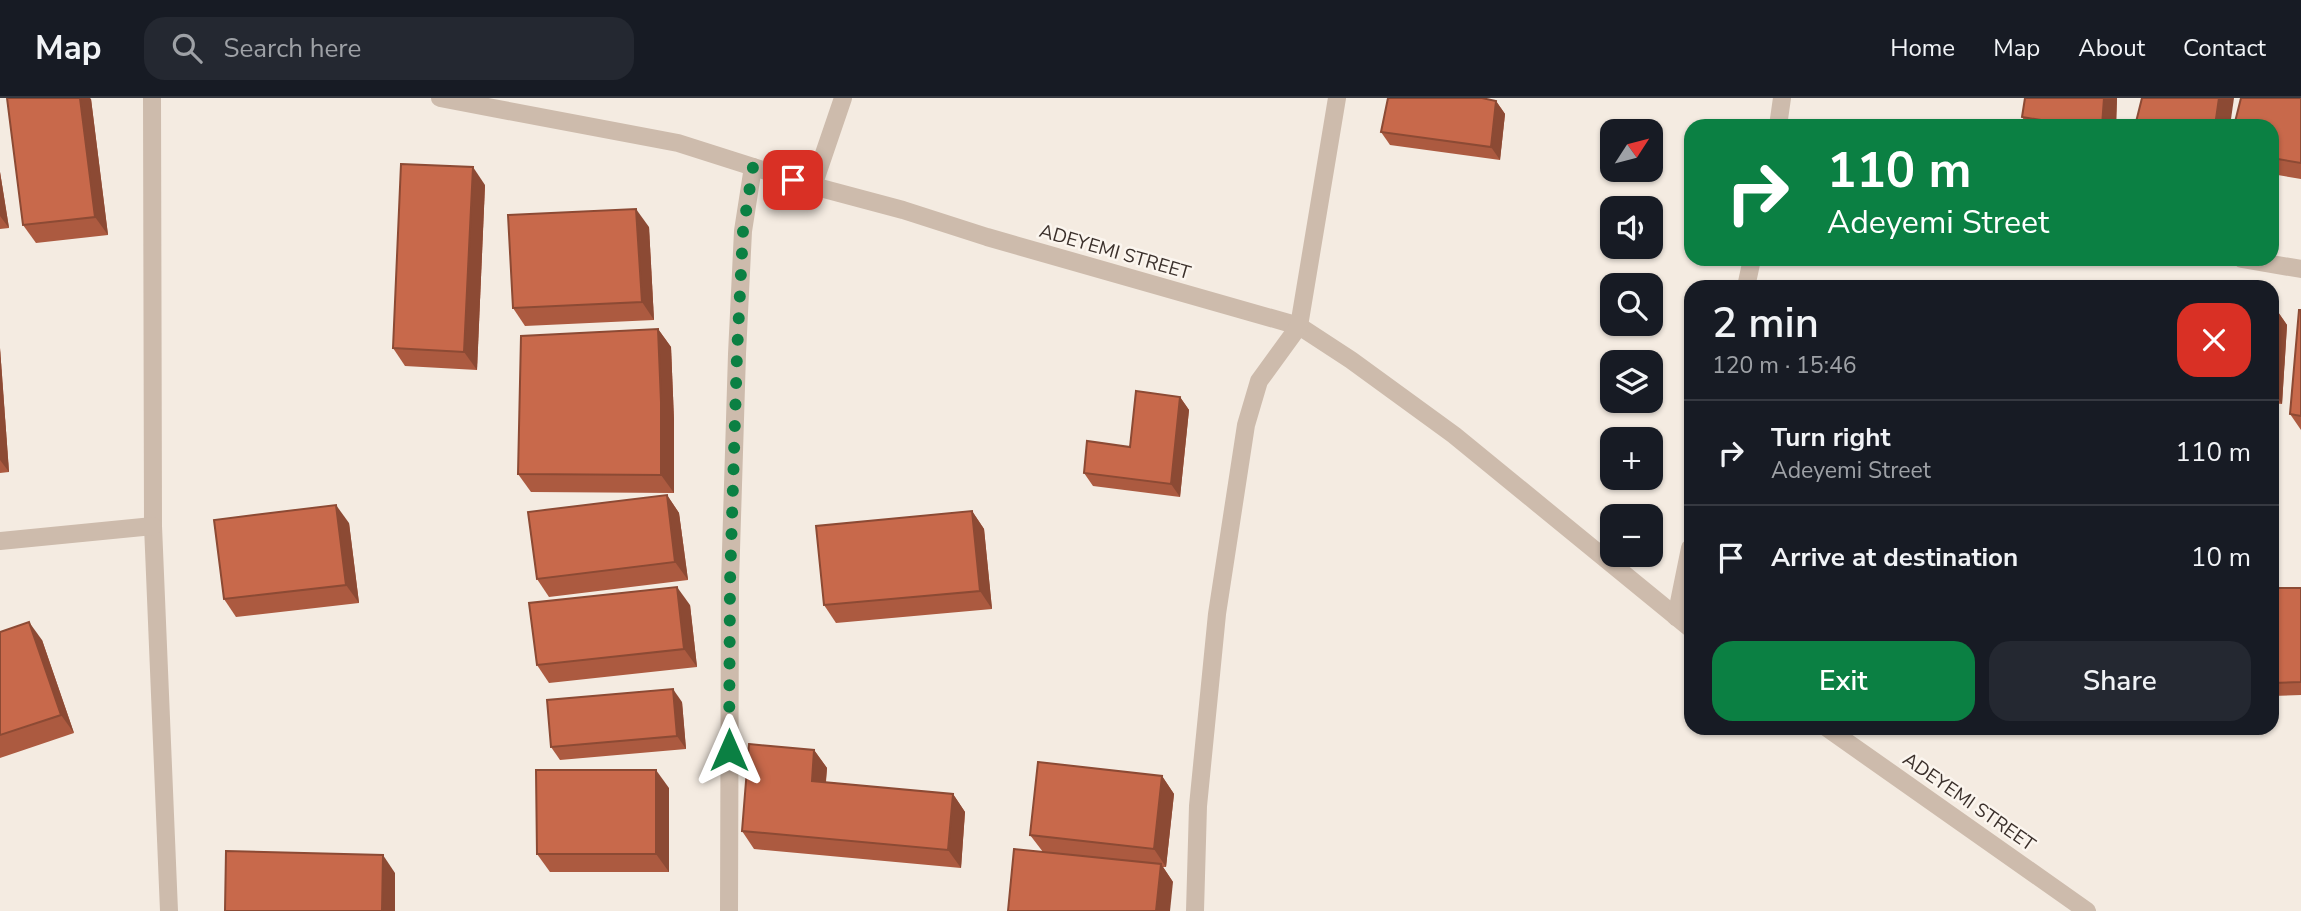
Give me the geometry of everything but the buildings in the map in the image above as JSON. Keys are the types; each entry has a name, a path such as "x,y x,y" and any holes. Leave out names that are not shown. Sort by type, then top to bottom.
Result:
{"street":[{"path":"152,98 153,526 169,911"},
{"name":"ADEYEMI STREET","path":"440,98 678,143 813,186 1299,326 1351,360 1454,435 1684,623"},
{"path":"813,186 843,98"},
{"path":"1195,911 1198,806 1217,614 1246,425 1259,381 1299,326 1337,98"},
{"path":"1779,119 1782,98"},
{"path":"729,911 730,583 743,231 753,167"},
{"path":"2279,265 2301,268"},
{"path":"0,541 153,526"},
{"path":"1676,617 1684,578"},
{"name":"ADEYEMI STREET","path":"1837,735 2087,911"}],"route":[{"path":"729,750 730,583 743,231 753,167 793,180"}]}
